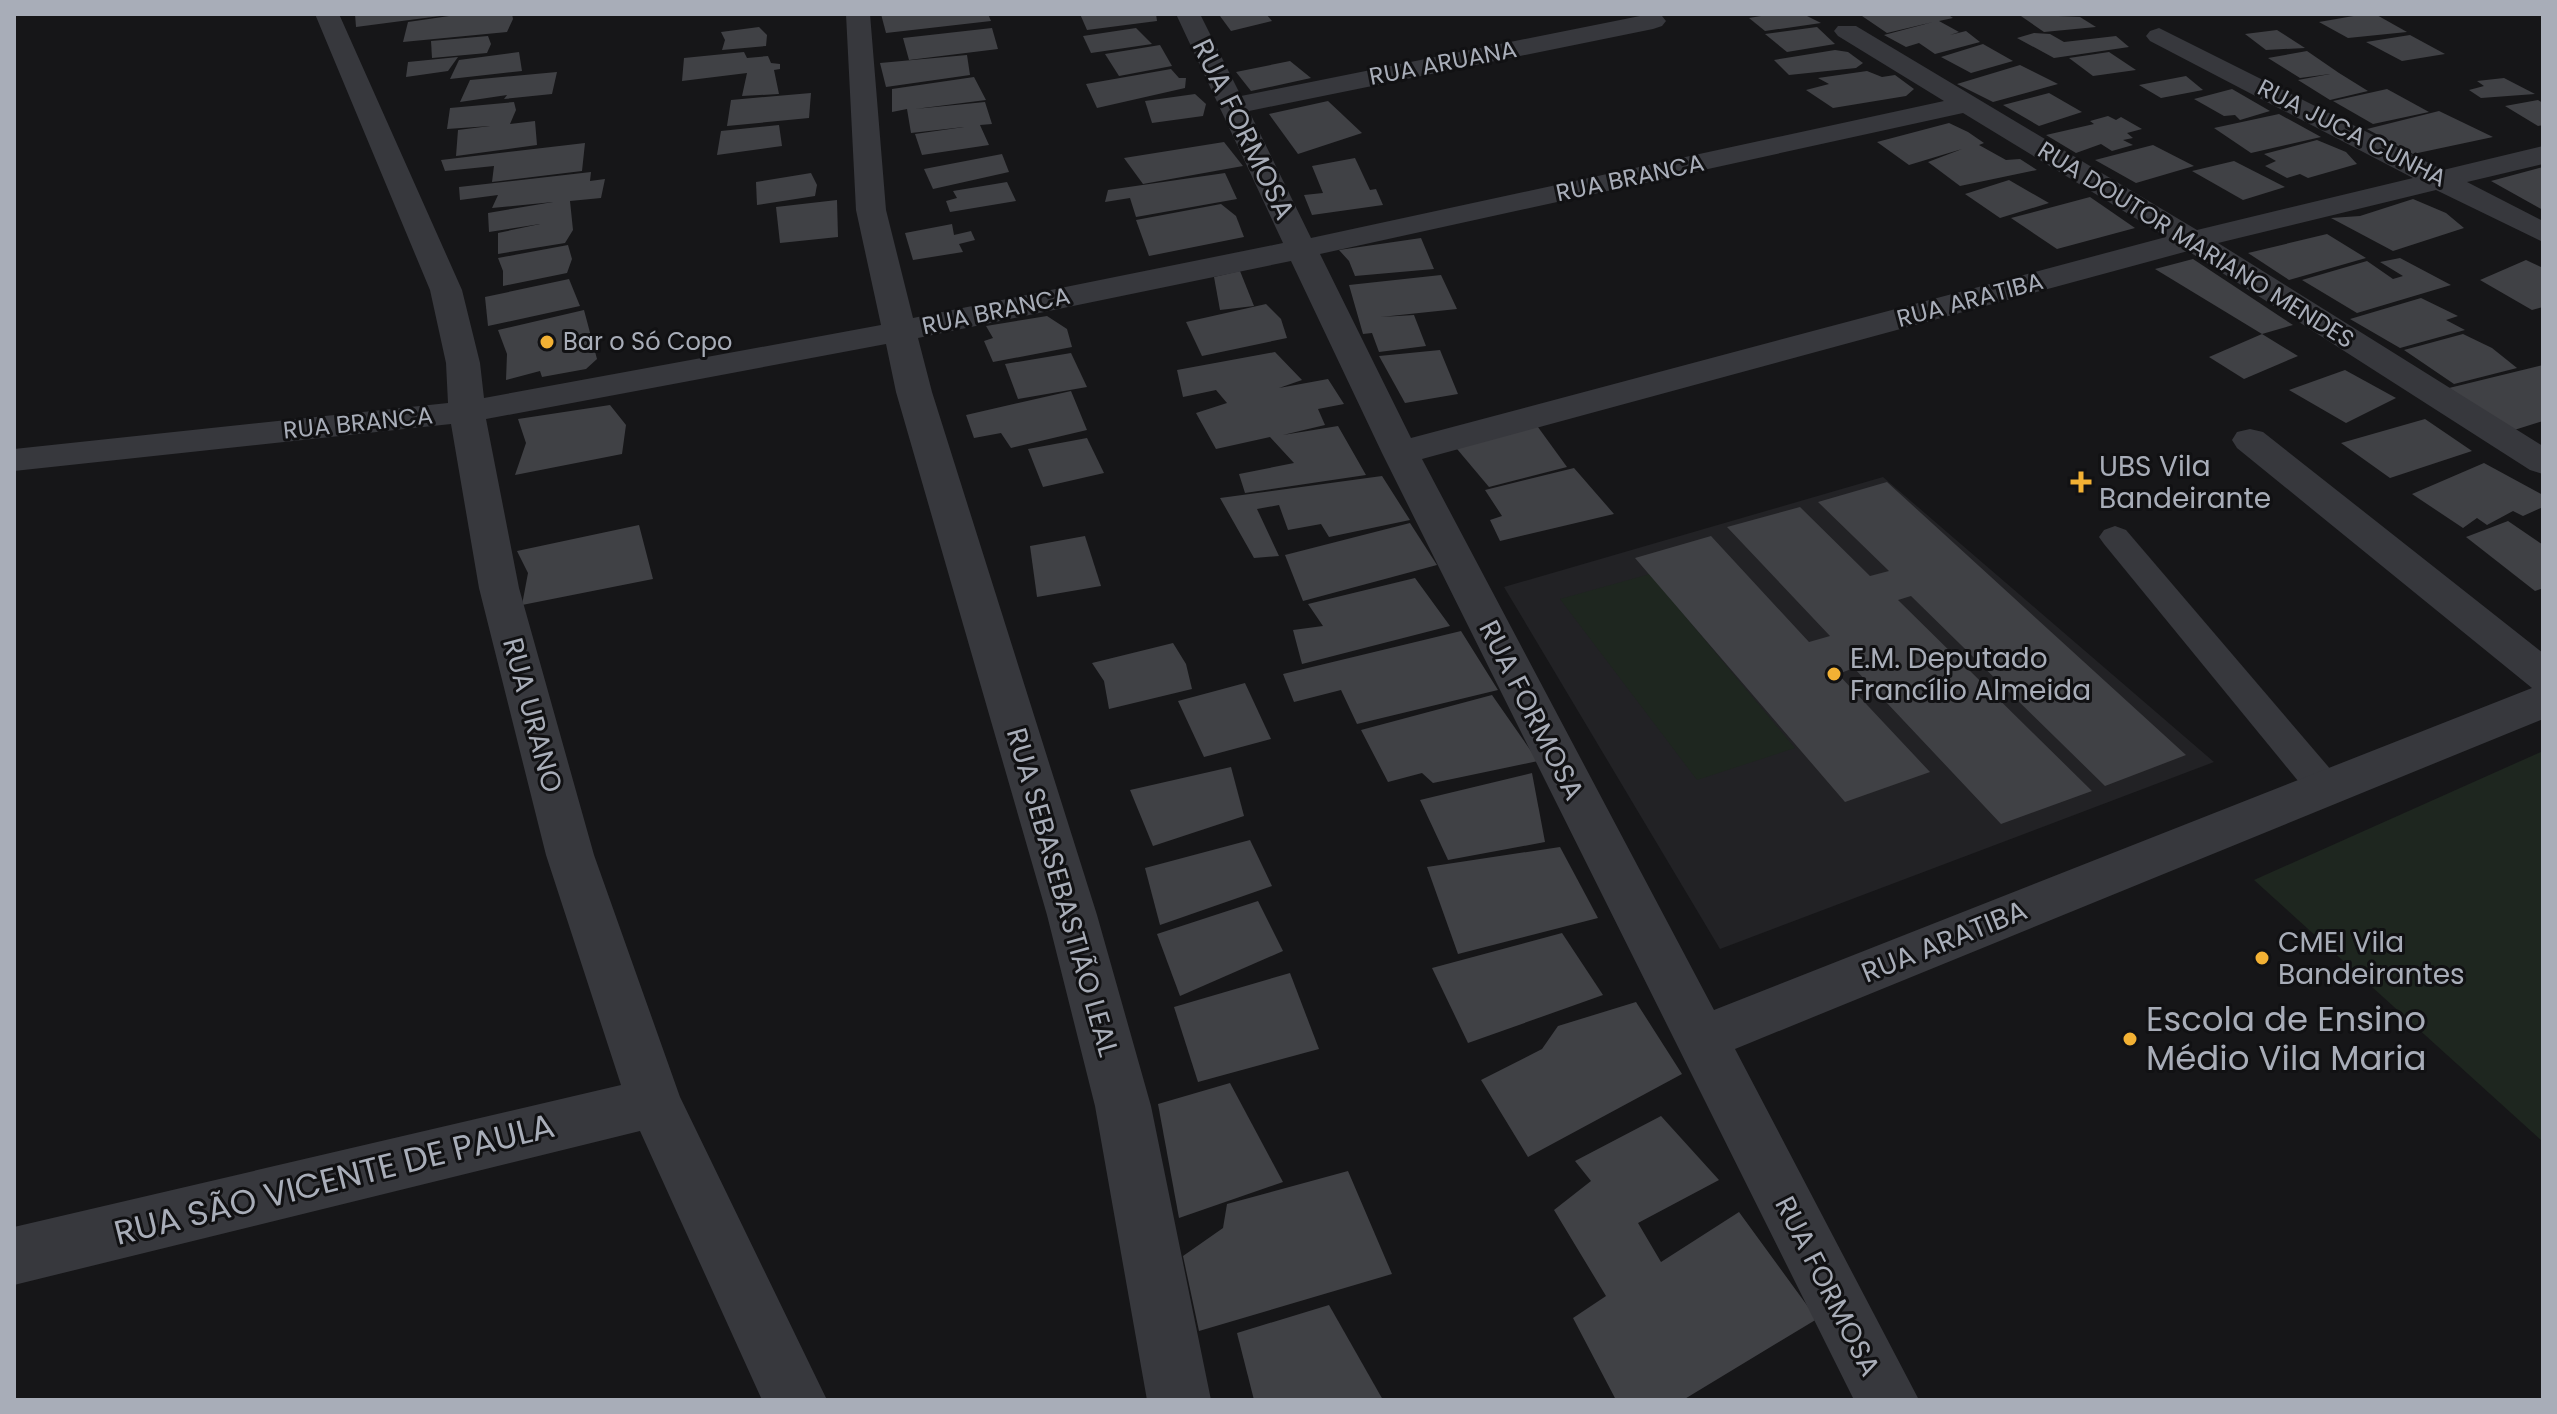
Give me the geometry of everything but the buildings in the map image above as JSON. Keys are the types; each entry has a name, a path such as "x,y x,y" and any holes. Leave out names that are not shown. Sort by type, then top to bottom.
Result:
{"street":[{"name":"RUA URANO","path":"327,14 446,290 463,363 467,412 499,588 570,855 654,1102 795,1400"},
{"name":"RUA SEBASEBASTIÃO LEAL","path":"858,14 871,210 914,392 1072,915 1123,1106 1179,1400"},
{"name":"RUA FORMOSA","path":"1188,14 1400,453 1887,1400"},
{"name":"RUA ARUANA","path":"1234,106 1653,21"},
{"name":"RUA DOUTOR MARIANO MENDES","path":"1847,31 2192,240 2543,462"},
{"name":"RUA JUCA CUNHA","path":"2159,36 2444,179 2543,233"},
{"name":"RUA BRANCA","path":"14,460 467,412 901,331 1302,249 1968,104"},
{"name":"RUA ARATIBA","path":"1400,453 2192,240 2543,155"},
{"path":"2250,440 2543,676"},
{"name":"RUA ARATIBA","path":"1701,1039 2543,701"},
{"name":"RUA SÃO VICENTE DE PAULA","path":"14,1256 654,1102"}],"lane":[{"path":"2115,537 2325,788"}],"shaded area":[{"name":"E.M. Deputado Francílio Almeida","path":"1883,477 2214,762 1720,949 1504,587"},
{"path":"1650,574 1795,748 1697,780 1560,599"},
{"path":"2543,751 2543,1142 2254,880"}],"place":[{"name":"Bar o Só Copo","path":"547,342"},
{"name":"UBS Vila Bandeirante","path":"2081,482"},
{"name":"E.M. Deputado Francílio Almeida","path":"1834,674"},
{"name":"CMEI Vila Bandeirantes","path":"2262,958"},
{"name":"Escola de Ensino Médio Vila Maria","path":"2130,1039"}]}
